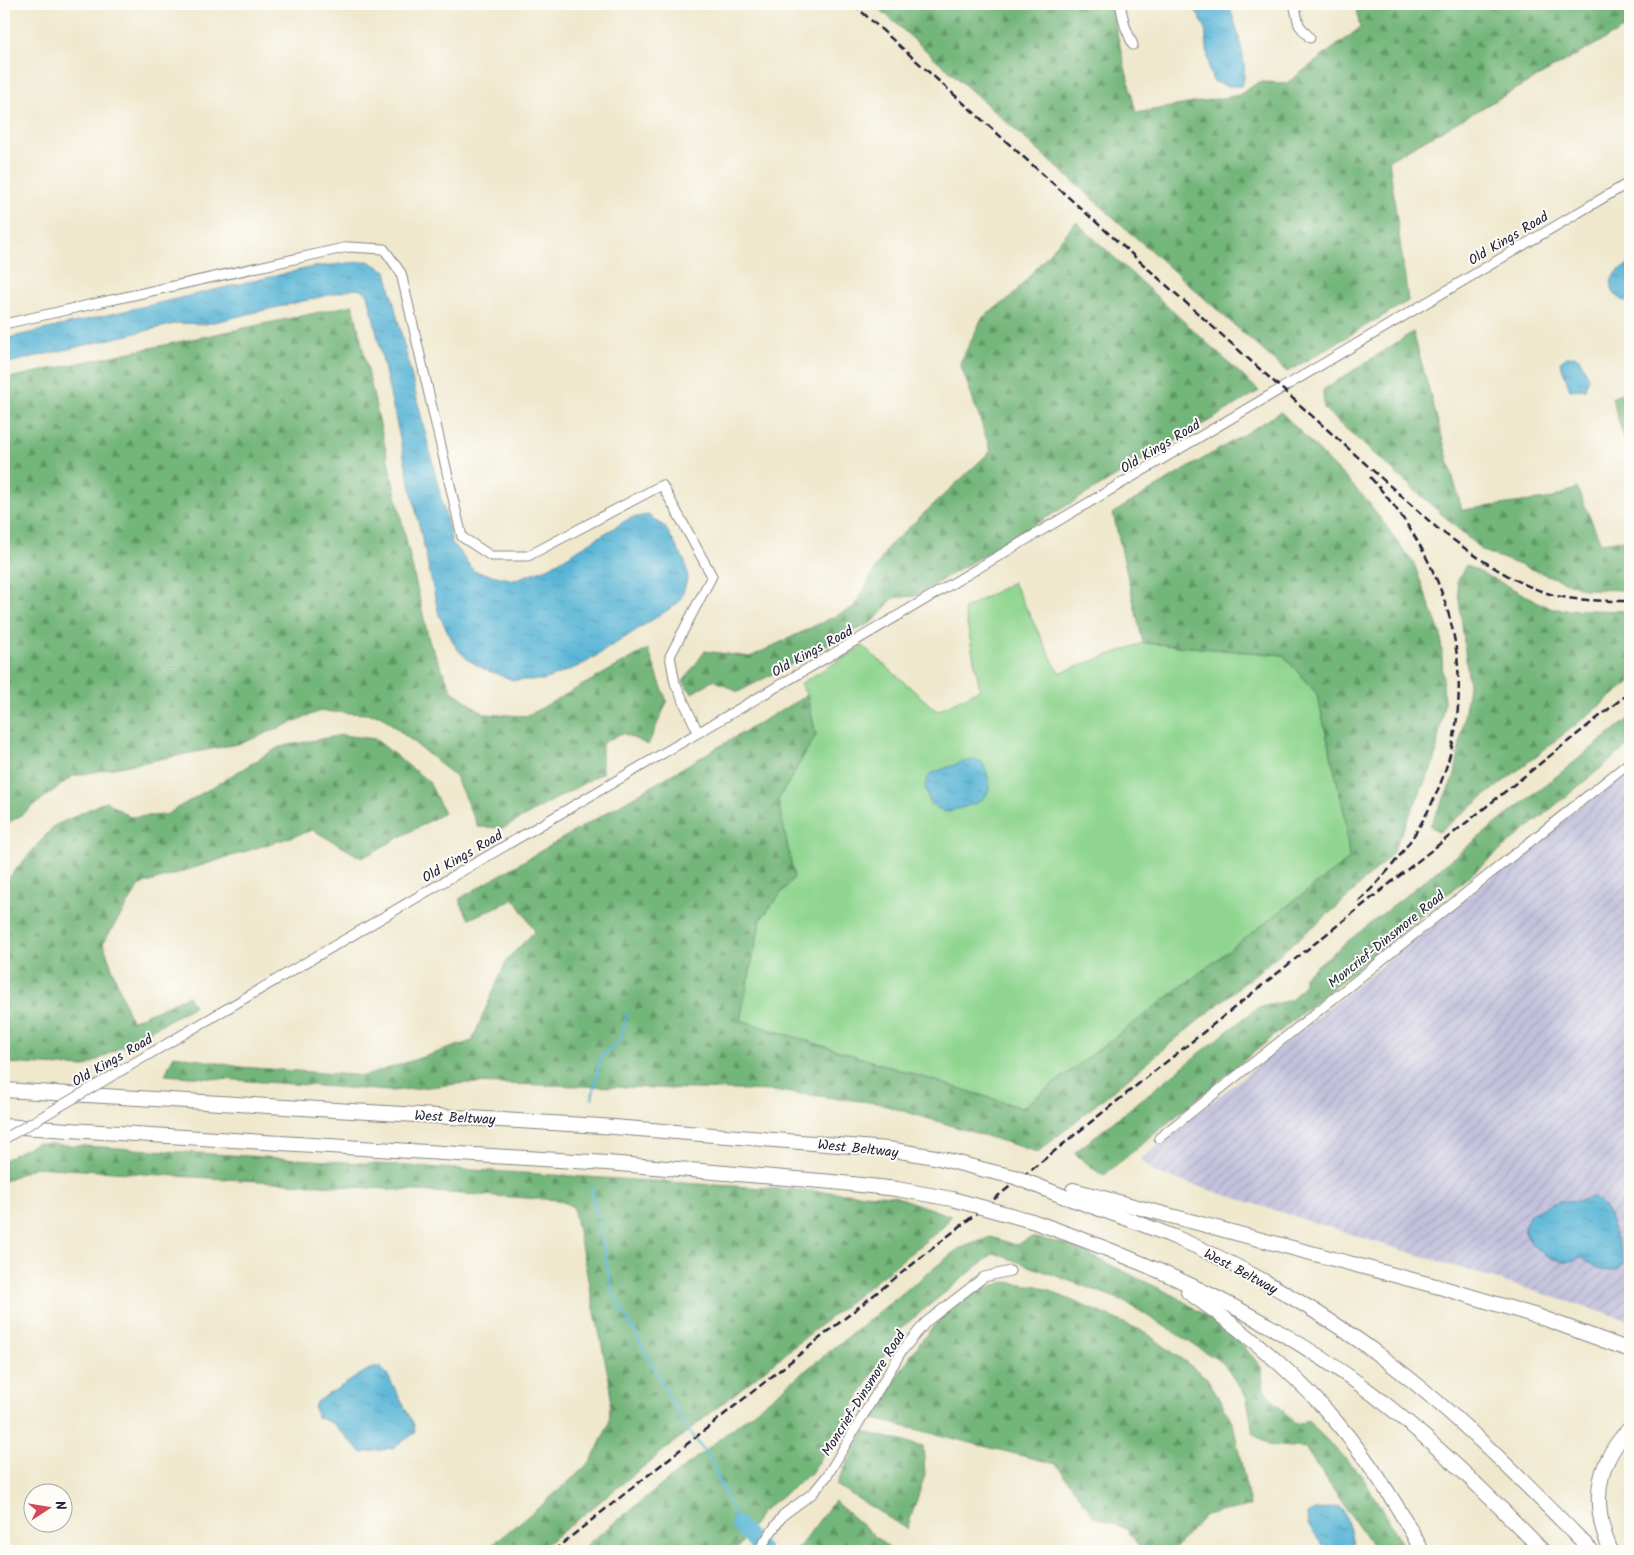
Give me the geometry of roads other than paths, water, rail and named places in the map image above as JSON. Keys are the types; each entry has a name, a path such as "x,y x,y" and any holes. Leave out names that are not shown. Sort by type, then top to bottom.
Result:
{"highway":[{"name":"West Beltway","path":"4,1090 601,1126 888,1149 935,1157 1015,1177 1069,1193 1180,1240 1282,1292 1378,1355 1472,1432 1592,1551"},
{"path":"4,1126 607,1162 842,1183 952,1198 1032,1221 1095,1243 1221,1300 1299,1344 1373,1394 1441,1450 1542,1551"},
{"path":"1069,1193 1452,1291 1540,1317 1630,1350"},
{"path":"1156,1270 1220,1314 1272,1355 1316,1398 1362,1451 1396,1504 1422,1551"},
{"path":"1611,1551 1600,1514 1599,1491 1606,1460 1615,1444 1630,1428"}],"street":[{"path":"1120,4 1125,26 1133,44"},
{"path":"1294,4 1299,25 1310,38"},
{"name":"Old Kings Road","path":"4,1139 466,870 698,732 907,612 1630,182"},
{"path":"4,324 348,247 384,249 401,273 462,537 492,556 528,556 662,485 712,576 670,656 675,683 698,732"},
{"name":"Moncrief-Dinsmore Road","path":"1159,1138 1630,762"},
{"name":"Moncrief-Dinsmore Road","path":"758,1551 772,1528 783,1515 813,1493 827,1476 901,1352 914,1335 942,1309 984,1277 1010,1271"}],"water":[{"path":"1192,4 1229,4 1243,58 1244,79 1241,86 1226,86 1213,81 1209,69 1205,27"},
{"path":"368,261 386,271 452,543 474,571 514,580 550,567 630,518 648,515 665,527 685,562 688,576 682,596 677,604 582,665 544,680 513,680 486,670 468,660 457,649 439,615 368,294 362,290 354,289 206,324 179,323 4,364 4,339 313,267"},
{"path":"1630,265 1630,300 1626,302 1614,293 1612,282 1617,272"},
{"path":"1575,356 1579,358 1589,378 1585,389 1570,390 1560,362 1567,357"},
{"path":"975,760 982,762 987,775 988,793 983,799 976,803 945,812 930,804 925,786 930,774 962,762"},
{"path":"1594,1197 1607,1210 1623,1259 1622,1265 1617,1269 1606,1271 1580,1257 1573,1261 1555,1259 1538,1250 1531,1243 1524,1228 1530,1214 1558,1201 1578,1201"},
{"path":"380,1367 387,1374 414,1425 415,1433 393,1448 362,1453 332,1423 317,1417 314,1408 316,1402 369,1369"},
{"path":"1339,1506 1343,1509 1354,1542 1353,1547 1345,1551 1327,1551 1308,1524 1307,1514 1316,1510"}],"waterway":[{"path":"592,1098 600,1058 620,1040 627,1014"},
{"path":"591,1187 612,1290 682,1421 710,1459 738,1524"},
{"path":"738,1524 763,1551"}],"railway":[{"path":"853,4 1437,528 1494,568 1541,591 1575,599 1630,601"},
{"path":"1359,901 1402,852 1433,800 1452,746 1459,691 1454,635 1437,580 1408,526 1368,475"},
{"path":"553,1551 1630,692"}]}
